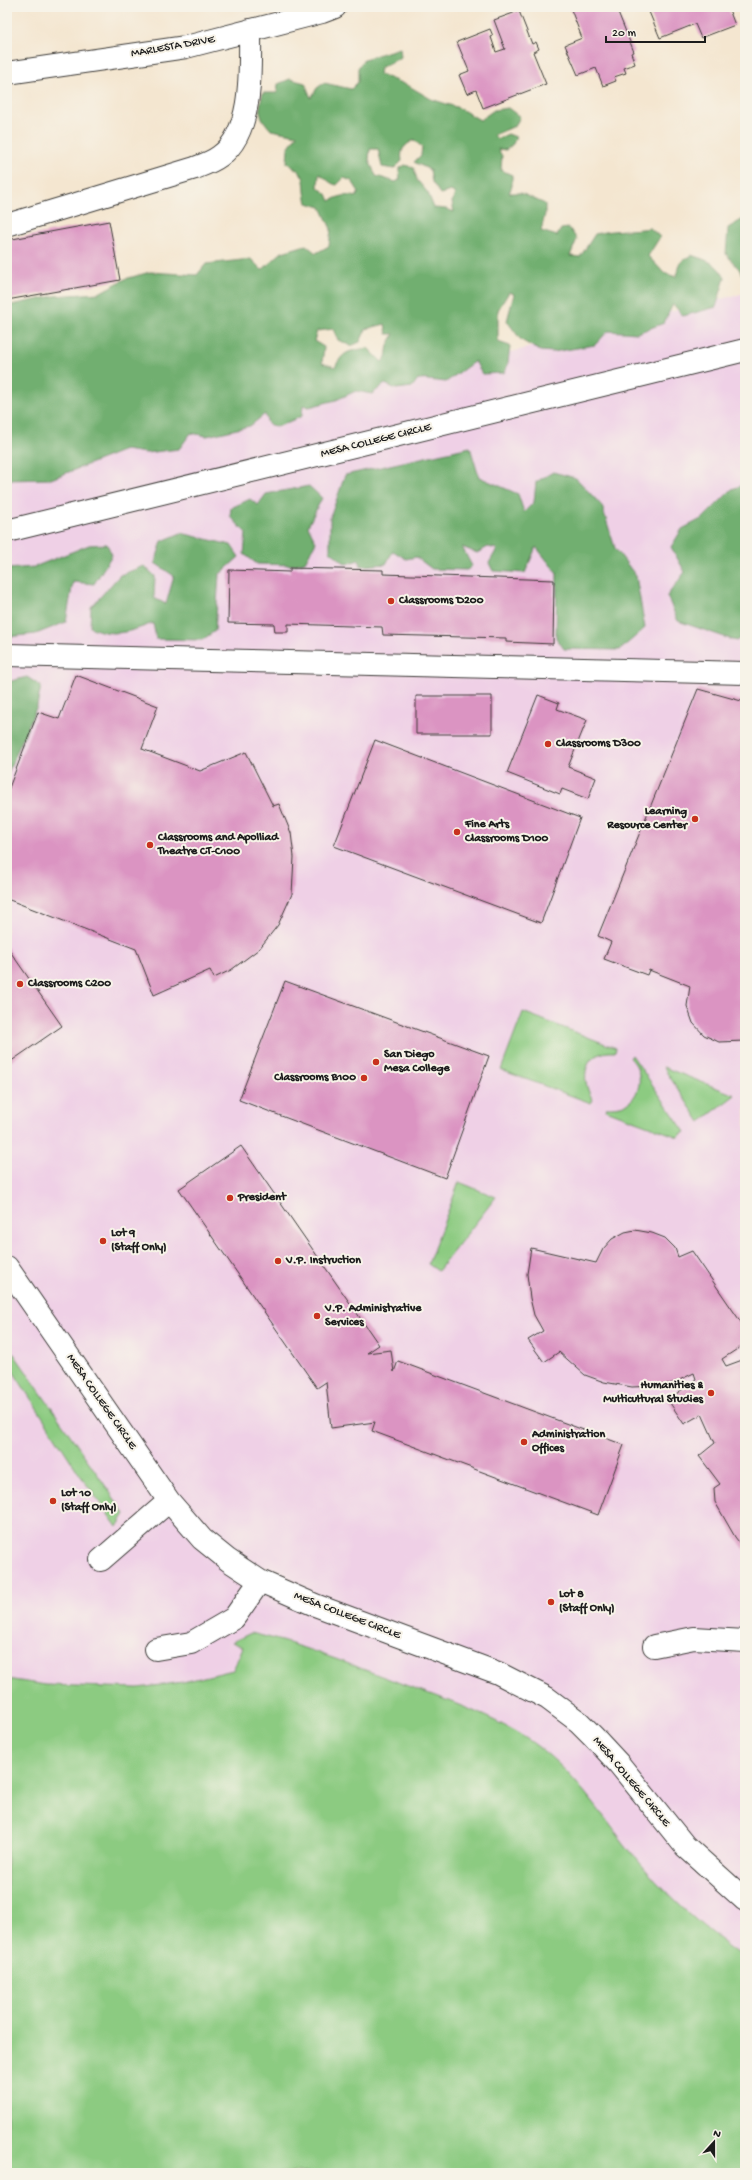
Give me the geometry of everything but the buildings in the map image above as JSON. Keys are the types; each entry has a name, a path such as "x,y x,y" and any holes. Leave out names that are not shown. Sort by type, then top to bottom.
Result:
{"street":[{"name":"MARLESTA DRIVE","path":"7,73 186,47 335,7"},
{"path":"7,225 195,168 221,156 228,149 239,130 245,111 249,83 250,30"},
{"name":"MESA COLLEGE CIRCLE","path":"7,531 745,350"},
{"path":"7,655 745,673"},
{"name":"MESA COLLEGE CIRCLE","path":"7,1266 170,1501 202,1539 228,1560 260,1581 315,1605 498,1673 547,1698 580,1722 619,1764 686,1846 745,1900"},
{"path":"101,1560 170,1501"},
{"path":"156,1649 191,1643 234,1618 260,1581"},
{"path":"654,1646 694,1638 745,1641"}],"shaded area":[{"name":"San Diego Mesa College","path":"745,293 745,1967 202,1701 7,1701 7,480"}],"green space":[{"path":"400,48 401,57 380,68 379,74 409,86 431,99 459,108 480,120 494,110 508,108 520,117 515,126 494,135 497,139 508,134 516,137 513,144 506,150 498,149 502,156 501,170 512,175 512,186 509,193 521,193 545,204 545,214 541,231 557,236 561,229 569,228 577,239 570,256 580,257 595,234 609,231 650,228 660,237 648,256 664,273 676,277 679,264 691,255 707,261 718,268 725,278 716,307 683,316 673,304 664,323 637,333 608,331 595,345 553,352 540,351 521,340 507,321 514,294 509,292 498,310 498,342 510,346 508,363 504,373 482,374 475,361 446,382 418,379 412,387 396,389 385,384 372,394 356,391 336,400 309,407 303,405 302,416 277,427 268,424 265,414 250,426 207,436 191,433 179,449 146,453 125,450 51,479 7,480 7,306 54,296 99,293 125,279 150,272 197,275 206,264 251,259 262,270 282,252 306,245 316,253 329,246 331,229 321,207 307,203 304,179 295,168 287,163 288,148 297,135 271,130 261,117 260,105 263,93 277,93 278,84 290,79 305,83 311,98 317,88 324,83 351,89 358,82 358,68 364,59","holes":["414,140 422,147 421,155 414,162 430,170 432,182 440,194 451,191 455,194 452,202 454,212 447,209 434,208 428,193 417,180 414,168 405,165 399,169 400,179 396,182 376,176 369,160 370,149 378,149 382,167 394,169 402,161 402,151 404,148","319,174 337,185 344,178 352,181 359,192 356,197 343,196 330,201 327,194 318,187","385,324 387,334 394,334 388,345 386,357 382,362 368,348 348,352 341,357 335,367 322,363 324,347 314,341 317,331 333,329 338,340 351,346 360,342 366,329"]},
{"path":"745,218 745,280 739,269 726,254 728,228"},
{"path":"470,447 479,477 518,494 524,512 534,502 536,482 553,472 576,478 602,506 615,548 636,576 645,628 620,650 564,649 556,638 557,573 536,547 525,573 493,571 489,563 497,549 488,547 477,553 462,547 472,566 467,570 432,569 416,557 406,559 393,551 386,564 361,566 359,560 346,564 330,551 330,518 345,475"},
{"path":"745,484 745,635 736,641 678,621 667,596 685,572 671,547 682,529 703,518 732,489"},
{"path":"309,486 322,498 308,526 316,542 305,562 294,565 257,564 244,554 246,533 230,516 231,508 250,499 258,505 266,494"},
{"path":"181,533 231,545 239,557 219,575 215,631 202,640 156,639 153,623 137,629 114,633 90,627 91,607 120,575 144,566 155,576 154,598 166,604 174,576 155,563 162,541"},
{"path":"107,544 112,555 94,584 73,582 66,622 36,634 7,637 7,569 34,567 89,545"},
{"path":"27,677 41,686 37,706 7,775 7,682"},
{"path":"523,1012 616,1048 615,1052 597,1056 587,1067 586,1083 593,1100 591,1103 501,1070"},
{"path":"632,1055 685,1132 678,1137 606,1110 607,1107 626,1104 635,1095 638,1089 638,1069 630,1058"},
{"path":"663,1067 735,1095 700,1122"},
{"path":"459,1182 496,1197 438,1271 428,1264"},
{"path":"7,1344 125,1514 117,1527 80,1475 7,1362"},
{"path":"251,1633 269,1637 322,1654 455,1703 515,1731 534,1743 563,1768 574,1780 635,1857 673,1899 715,1936 745,1958 745,2173 7,2173 7,1679 46,1685 138,1688 183,1682 233,1670 243,1647 232,1642"}],"place":[{"name":"Classrooms D200","path":"391,601"},
{"name":"Classrooms D300","path":"548,744"},
{"name":"Learning Resource Center","path":"695,819"},
{"name":"Fine Arts Classrooms D100","path":"457,832"},
{"name":"Classrooms and Apolliad Theatre CT-C100","path":"150,845"},
{"name":"Classrooms C200","path":"20,984"},
{"name":"San Diego Mesa College","path":"376,1062"},
{"name":"Classrooms B100","path":"364,1078"},
{"name":"President","path":"230,1198"},
{"name":"Lot 9 (Staff Only)","path":"103,1241"},
{"name":"V.P. Instruction","path":"278,1261"},
{"name":"V.P. Administrative Services","path":"317,1316"},
{"name":"Humanities & Multicultural Studies","path":"711,1393"},
{"name":"Administration Offices","path":"524,1442"},
{"name":"Lot 10 (Staff Only)","path":"53,1501"},
{"name":"Lot 8 (Staff Only)","path":"551,1602"}]}
